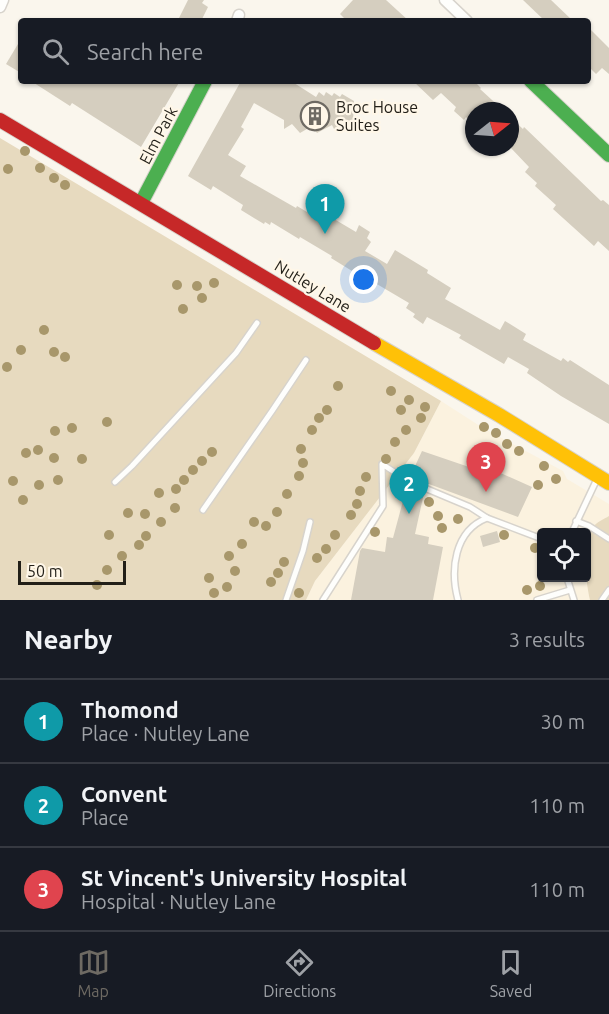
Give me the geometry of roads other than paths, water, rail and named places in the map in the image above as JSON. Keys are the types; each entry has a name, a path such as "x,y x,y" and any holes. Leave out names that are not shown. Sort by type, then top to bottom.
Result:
{"street":[{"path":"0,7 3,0"},
{"path":"445,0 464,18"},
{"name":"Elm Park","path":"141,203 203,84"},
{"path":"534,84 609,155"},
{"name":"Nutley Lane","path":"0,120 499,415 604,480"}],"lane":[{"path":"115,482 236,353 257,323"},
{"path":"203,510 306,360"},
{"path":"323,600 383,506 382,464 408,481 470,507 487,518 537,537"},
{"path":"573,528 604,480"},
{"path":"458,600 454,585 454,567 459,544 465,534 487,518"},
{"path":"576,521 589,526 609,540"},
{"path":"286,600 303,551 310,522"},
{"path":"568,582 574,600"},
{"path":"537,600 570,590"},
{"path":"602,600 609,590"}],"place":[{"name":"Broc House Suites","path":"315,116"},
{"name":"Thomond","path":"325,234"},
{"name":"St Vincent's University Hospital","path":"486,492"},
{"name":"Convent","path":"409,514"}]}
